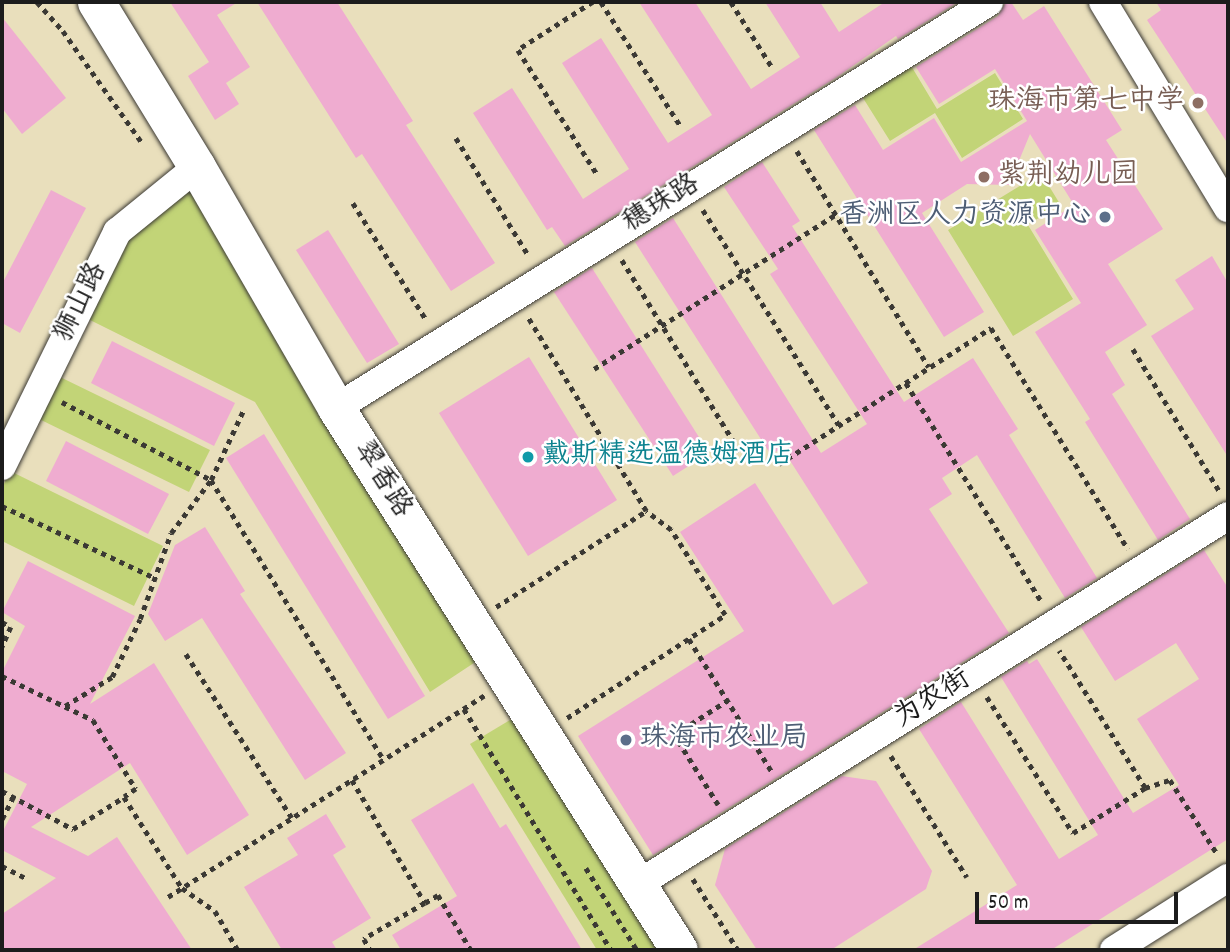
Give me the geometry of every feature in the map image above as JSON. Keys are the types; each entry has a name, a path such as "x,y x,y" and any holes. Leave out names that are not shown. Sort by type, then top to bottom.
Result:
{"main road":[{"name":"翠香路","path":"96,2 197,167 336,408 679,950"}],"street":[{"name":"穗珠路","path":"336,408 989,2"},
{"path":"1103,2 1228,208"},
{"name":"狮山路","path":"2,466 117,232 197,167"},
{"name":"为农街","path":"638,884 1141,570 1225,504"},
{"path":"1114,950 1225,869"}],"path":[{"path":"593,2 518,50 597,174"},
{"path":"601,2 680,125"},
{"path":"731,2 772,67"},
{"path":"784,129 929,368"},
{"path":"456,138 544,279"},
{"path":"689,188 839,425"},
{"path":"353,203 440,343"},
{"path":"594,369 835,214"},
{"path":"608,239 742,455"},
{"path":"515,297 646,510 671,530 725,615 543,734"},
{"path":"779,464 991,328 1141,570"},
{"path":"1133,349 1225,504"},
{"path":"906,383 1145,788"},
{"path":"39,390 211,480 384,760"},
{"path":"65,706 112,677 141,619 153,577 171,533 211,480 244,409"},
{"path":"2,506 153,577"},
{"path":"472,623 646,510"},
{"path":"2,622 11,627 2,647"},
{"path":"689,639 785,792"},
{"path":"186,654 292,818"},
{"path":"973,675 1073,834 1145,788 1170,780 1225,869"},
{"path":"2,676 93,720 136,789 73,829 2,791"},
{"path":"168,897 509,680"},
{"path":"728,701 674,735 730,826"},
{"path":"464,709 611,950"},
{"path":"877,734 967,877"},
{"path":"352,780 425,903"},
{"path":"2,819 13,797"},
{"path":"124,797 182,888 215,911 239,950"},
{"path":"2,866 28,879"},
{"path":"690,874 738,950"},
{"path":"370,950 364,939 438,895 471,950"}],"green space":[{"path":"907,59 937,109 995,73 1023,119 962,158 935,113 890,141 858,90"},
{"path":"1041,173 1060,204 1028,225 1073,299 1013,336 948,230"},
{"path":"196,183 486,655 430,692 255,402 86,318 126,242"},
{"path":"60,377 210,450 189,492 39,419"},
{"path":"10,471 163,546 134,606 2,541 2,488"},
{"path":"520,714 668,950 597,950 470,744"}],"building":[{"path":"170,2 238,2 217,15 250,67 226,83 239,104 215,120 188,76 209,62"},
{"path":"257,2 337,2 413,121 406,125 495,263 451,291 362,154 356,158"},
{"path":"639,2 695,2 751,89 800,57 765,2 820,2 839,32 885,2 958,2 898,39 896,36 837,77 565,246 552,227 547,230 473,113 512,88 583,199 629,169 562,63 601,38 668,143 712,115"},
{"path":"1006,2 1011,2 1023,20 1044,6 1122,130 1106,140 1163,229 1108,264 1147,325 1105,352 1125,385 1112,394 1190,519 1158,540 1085,422 1090,419 1035,332 1081,303 1035,230 1074,205 1030,134 1009,185 967,184 922,213 984,312 944,337 814,130 855,105 883,150 934,118 961,162 1027,121 995,69 939,104 916,67 998,16"},
{"path":"1156,2 1228,2 1228,144 1147,20 1161,10"},
{"path":"2,17 66,98 22,134 2,108"},
{"path":"762,162 800,221 792,226 904,402 973,358 1018,429 1009,435 1097,578 1065,598 977,455 942,478 952,494 929,509 1009,633 653,855 578,736 744,631 680,532 755,483 833,605 868,583 782,448 771,455 635,242 673,218 821,453 867,424 770,274 778,269 724,187"},
{"path":"51,190 86,208 20,333 2,323 2,284"},
{"path":"328,230 399,344 367,363 296,250"},
{"path":"1212,256 1228,283 1228,457 1151,336 1194,309 1175,280"},
{"path":"592,268 709,453 673,476 554,292"},
{"path":"112,341 235,403 214,446 91,383"},
{"name":"戴斯精选温德姆酒店","path":"529,357 617,500 528,556 439,413"},
{"path":"264,434 425,696 388,719 226,458"},
{"path":"66,441 169,494 148,534 46,481"},
{"path":"205,527 245,591 240,594 346,753 305,780 202,618 165,641 148,614 175,545"},
{"path":"1204,550 1228,588 1228,839 1051,950 913,950 1017,885 919,729 961,702 1059,859 1098,835 1001,677 1027,661 1029,664 1037,659 1133,813 1179,785 1137,719 1199,679 1176,643 1115,681 1081,627"},
{"path":"28,561 135,616 90,704 154,663 249,815 187,855 130,763 31,827 88,856 117,837 192,950 2,950 2,914 56,878 2,850 2,833 27,784 2,771 2,672 25,626 2,612"},
{"path":"842,776 876,781 932,871 926,889 831,950 757,950 715,885 725,849"},
{"path":"473,783 500,828 506,824 582,950 401,950 392,935 457,896 411,820"},
{"path":"326,814 346,847 333,855 371,918 332,942 337,950 282,950 244,887 298,855 287,838"}],"place":[{"name":"珠海市第七中学","path":"1198,103"},
{"name":"紫荆幼儿园","path":"984,177"},
{"name":"香洲区人力资源中心","path":"1105,217"},
{"name":"戴斯精选温德姆酒店","path":"528,457"},
{"name":"珠海市农业局","path":"626,740"}]}
